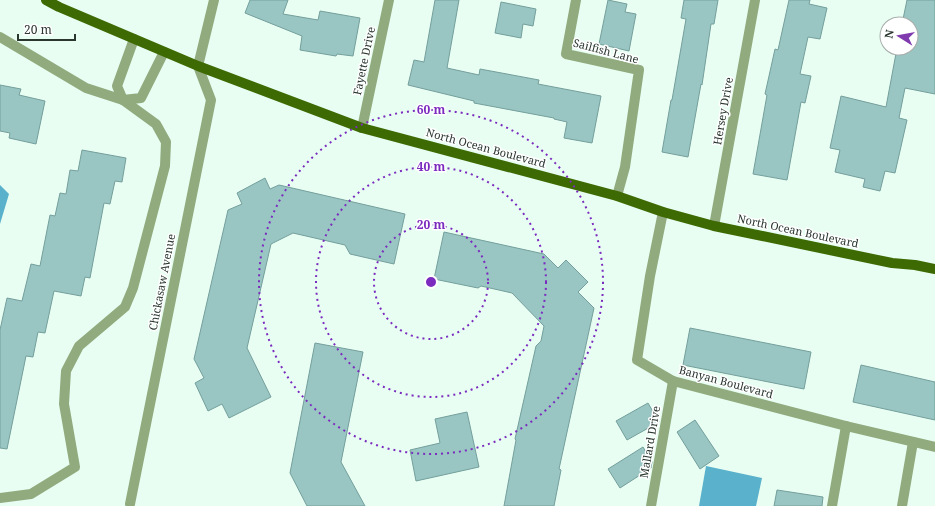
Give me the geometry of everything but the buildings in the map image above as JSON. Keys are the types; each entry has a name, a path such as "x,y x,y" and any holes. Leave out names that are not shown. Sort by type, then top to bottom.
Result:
{"main road":[{"name":"North Ocean Boulevard","path":"46,0 59,7 198,66 362,128 617,196 663,212 714,226 892,263 935,269"}],"street":[{"path":"198,66 214,0"},
{"name":"Fayette Drive","path":"362,128 389,0"},
{"name":"Sailfish Lane","path":"576,0 566,54 639,70 625,167 617,196"},
{"name":"Hersey Drive","path":"714,226 755,0"},
{"path":"0,37 86,88 123,100 156,124 166,142 165,166 132,288 125,307 79,346 66,371 64,404 75,467 31,494 0,498"},
{"path":"123,100 117,86 134,39"},
{"path":"123,100 141,98 164,52"},
{"name":"Chickasaw Avenue","path":"130,504 211,100 198,66"},
{"name":"Banyan Boulevard","path":"663,212 650,276 637,360 673,381 846,426 935,447"},
{"name":"Mallard Drive","path":"651,506 673,381"},
{"path":"832,506 846,426"},
{"path":"902,506 913,442"}],"water":[{"path":"0,185 9,194 0,224"},
{"path":"706,466 762,478 756,506 699,506"}]}
